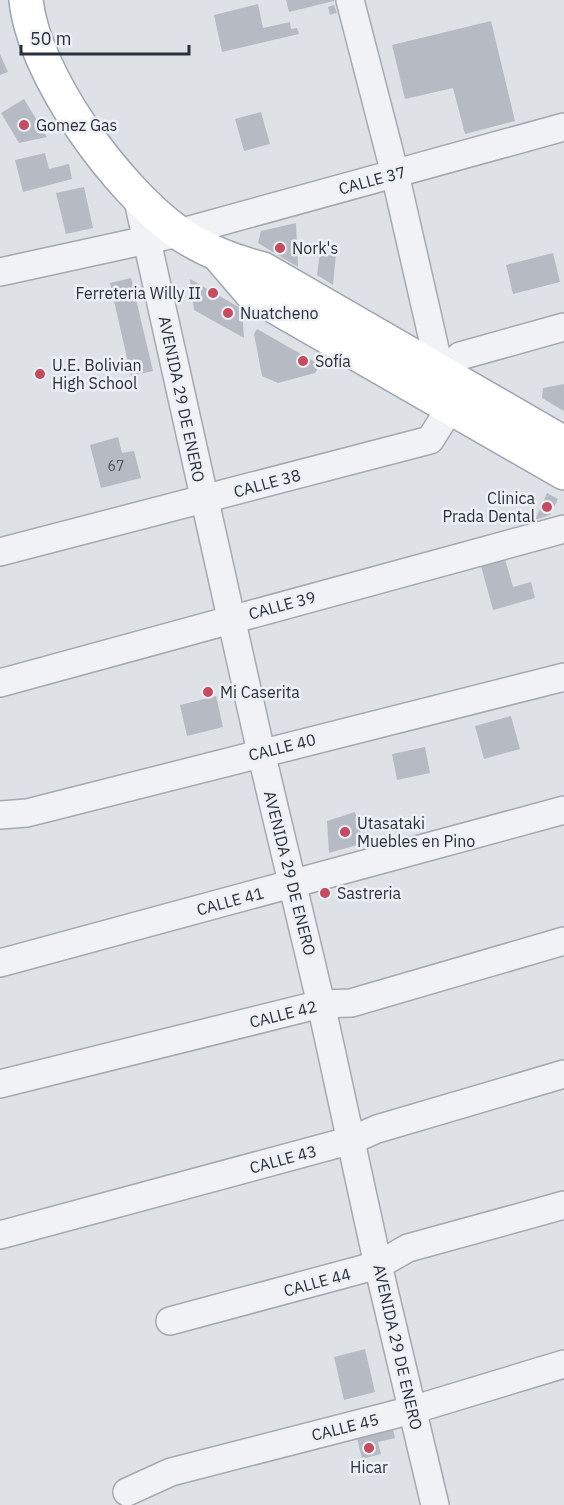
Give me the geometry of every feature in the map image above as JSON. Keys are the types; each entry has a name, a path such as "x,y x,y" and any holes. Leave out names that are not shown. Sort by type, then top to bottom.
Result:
{"main road":[{"path":"26,0 28,24 40,56 62,96 137,196 179,233 221,258 262,269 564,443"},
{"path":"221,258 251,293 449,410 564,473"}],"street":[{"path":"350,0 395,174 443,375 449,410"},
{"name":"CALLE 37","path":"147,240 564,127"},
{"name":"AVENIDA 29 DE ENERO","path":"137,196 261,752 435,1505"},
{"path":"0,272 147,240"},
{"path":"443,375 460,356 564,327"},
{"name":"CALLE 38","path":"0,552 430,440 449,410"},
{"name":"CALLE 39","path":"0,683 231,618 564,529"},
{"name":"CALLE 40","path":"0,814 27,813 564,677"},
{"name":"CALLE 41","path":"0,963 564,810"},
{"name":"CALLE 42","path":"0,1084 321,1004 351,1003 564,941"},
{"name":"CALLE 43","path":"0,1235 352,1140 377,1129 564,1074"},
{"name":"CALLE 44","path":"170,1321 378,1265 408,1248 564,1205"},
{"name":"CALLE 45","path":"127,1492 171,1472 412,1410 564,1364"}],"building":[{"path":"286,0 334,0 334,1 289,12"},
{"path":"258,4 263,28 290,22 291,29 297,28 299,34 222,52 214,15"},
{"path":"334,5 337,13 330,15 328,7"},
{"path":"491,21 515,121 465,134 453,88 405,99 392,45"},
{"path":"0,54 8,72 0,75"},
{"name":"Gomez Gas","path":"24,99 47,137 19,143 1,113"},
{"path":"261,112 270,144 244,151 235,119"},
{"path":"45,153 49,169 69,164 72,179 23,192 15,160"},
{"path":"84,187 93,228 66,234 56,193"},
{"path":"296,223 298,267 258,243 261,231"},
{"path":"320,253 336,255 333,285 317,275"},
{"path":"553,253 560,282 513,294 506,265"},
{"path":"131,278 153,371 131,376 110,283"},
{"path":"190,279 242,309 244,338 194,310"},
{"path":"257,329 320,365 315,373 278,383 262,376 254,334"},
{"path":"564,384 564,411 542,398 543,388"},
{"path":"118,437 122,453 134,451 141,478 101,488 90,445"},
{"name":"Clinica Prada Dental","path":"547,493 558,499 550,515 535,520"},
{"path":"505,559 513,587 531,582 535,598 493,610 481,566"},
{"path":"216,696 223,727 187,736 180,705"},
{"path":"511,716 520,749 484,759 475,726"},
{"path":"425,747 430,773 397,780 392,754"},
{"name":"Utasataki Muebles en Pino","path":"355,812 364,843 329,853 327,821"},
{"path":"365,1349 375,1392 344,1400 334,1357"},
{"name":"Hicar","path":"392,1425 395,1438 378,1442 381,1454 362,1459 356,1434"}],"place":[{"name":"Gomez Gas","path":"24,125"},
{"name":"Nork's","path":"280,248"},
{"name":"Ferreteria Willy II","path":"213,293"},
{"name":"Nuatcheno","path":"228,313"},
{"name":"Sofía","path":"303,361"},
{"name":"U.E. Bolivian High School","path":"40,374"},
{"name":"Clinica Prada Dental","path":"547,507"},
{"name":"Mi Caserita","path":"208,692"},
{"name":"Utasataki Muebles en Pino","path":"345,832"},
{"name":"Sastreria","path":"325,893"},
{"name":"Hicar","path":"369,1448"}]}
